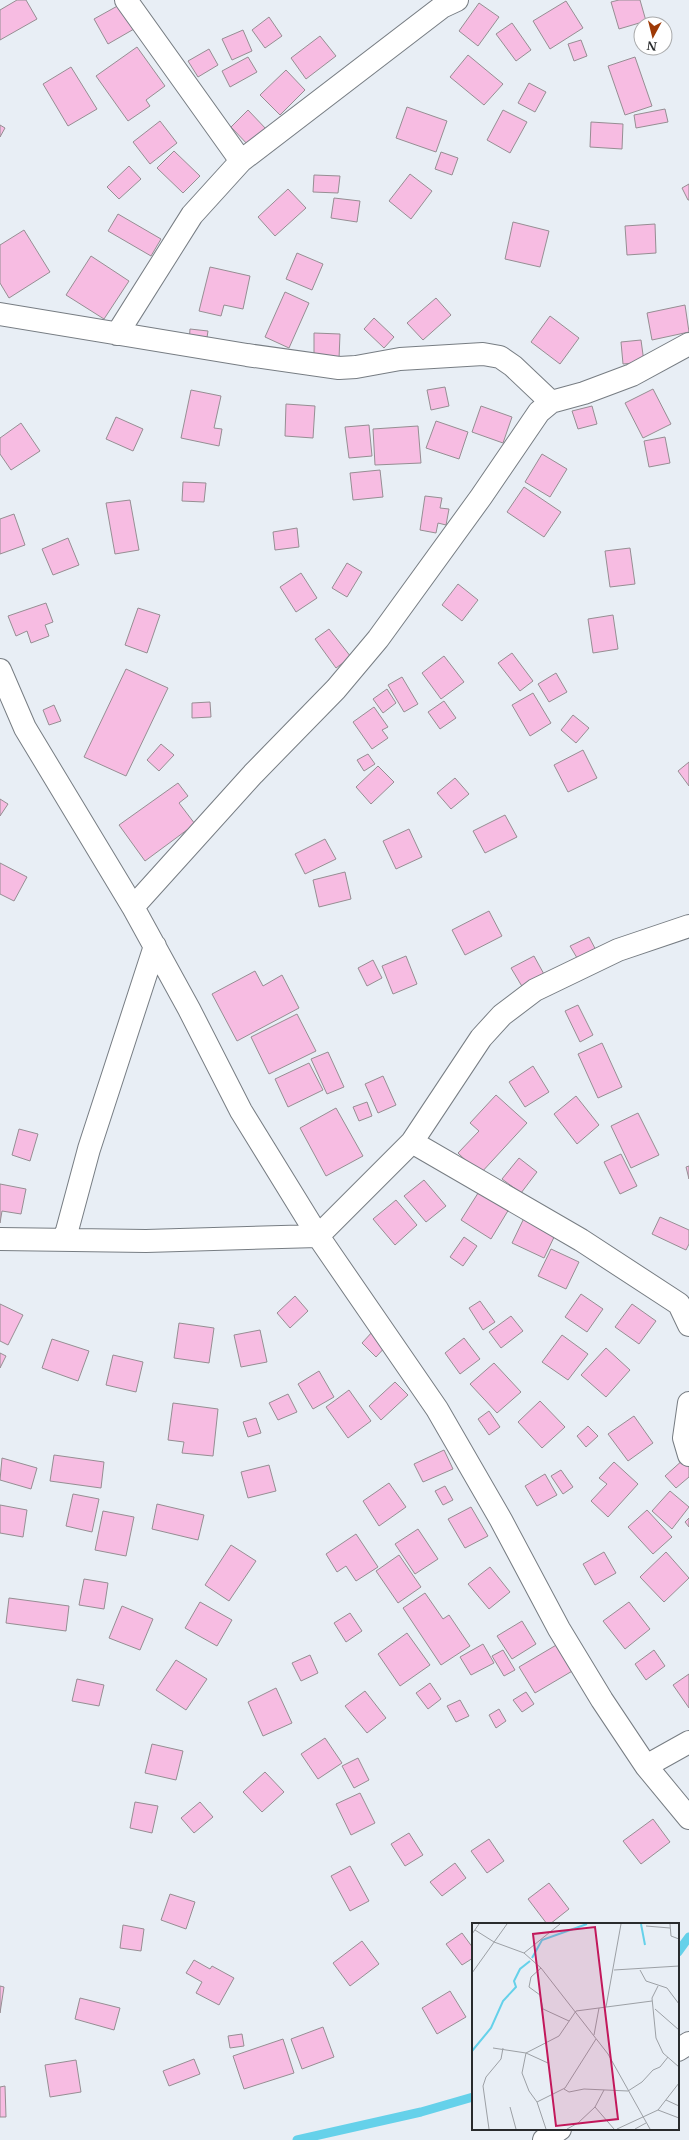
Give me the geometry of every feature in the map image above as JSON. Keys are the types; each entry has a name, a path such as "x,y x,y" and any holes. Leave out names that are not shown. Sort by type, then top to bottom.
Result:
{"street":[{"path":"126,0 241,161"},
{"path":"117,334 192,215 241,161 442,7 457,0"},
{"path":"0,314 247,355 339,368 356,367 400,359 483,354 500,357 513,366 551,402"},
{"path":"133,907 253,774 336,689 378,639 481,497 539,412 551,402 584,393 632,375 689,344"},
{"path":"0,670 25,728 133,907 241,1111 318,1236 437,1409 501,1520 559,1630 602,1700 646,1766 689,1818"},
{"path":"0,1238 146,1240 318,1236 412,1142 481,1038 502,1015 535,990 618,950 689,926"},
{"path":"65,1238 89,1149 154,946"},
{"path":"412,1142 581,1240 673,1300 679,1304 689,1325"},
{"path":"689,1403 684,1438 689,1455"},
{"path":"646,1766 689,1742"},
{"path":"679,2049 689,2042"},
{"path":"544,2140 559,2130"}],"building":[{"path":"17,0 26,0 37,19 0,40 0,10"},
{"path":"619,0 640,0 645,16 633,16 633,25 619,29 611,2"},
{"path":"566,1 583,28 550,49 533,21"},
{"path":"479,3 499,17 478,46 459,31"},
{"path":"121,4 134,29 108,44 94,19"},
{"path":"269,17 282,36 265,48 252,30"},
{"path":"512,23 531,50 516,61 496,34"},
{"path":"243,30 252,51 232,60 222,39"},
{"path":"320,36 336,56 306,79 291,58"},
{"path":"581,40 587,56 574,61 568,44"},
{"path":"137,47 165,86 146,100 150,106 128,121 96,76"},
{"path":"209,49 218,65 198,77 188,61"},
{"path":"468,55 503,84 484,105 450,77"},
{"path":"248,57 257,72 230,87 222,71"},
{"path":"635,57 652,106 625,115 608,66"},
{"path":"71,67 97,109 68,126 43,84"},
{"path":"286,70 305,90 280,115 260,95"},
{"path":"529,83 546,92 535,112 518,103"},
{"path":"407,107 447,121 436,152 396,138"},
{"path":"665,109 668,122 636,128 634,115"},
{"path":"248,110 267,130 250,147 231,127"},
{"path":"503,110 527,122 510,153 487,140"},
{"path":"160,121 177,143 150,164 133,142"},
{"path":"591,122 623,124 622,149 590,147"},
{"path":"0,125 5,128 0,137"},
{"path":"174,151 200,176 183,193 157,168"},
{"path":"441,152 458,158 452,175 435,169"},
{"path":"129,166 141,179 119,199 107,187"},
{"path":"410,174 432,191 411,219 389,201"},
{"path":"314,175 340,176 338,193 313,192"},
{"path":"689,184 689,200 688,200 682,188"},
{"path":"288,189 306,208 275,236 258,217"},
{"path":"334,198 360,201 357,222 331,218"},
{"path":"118,214 161,239 151,256 108,231"},
{"path":"513,222 549,231 540,267 505,259"},
{"path":"655,224 656,253 627,255 625,226"},
{"path":"24,230 50,272 9,298 0,283 0,245"},
{"path":"297,253 323,264 312,290 286,279"},
{"path":"91,256 129,281 104,319 66,295"},
{"path":"210,267 250,276 243,309 224,305 221,316 199,311"},
{"path":"285,292 309,303 289,348 265,337"},
{"path":"436,298 451,315 423,340 407,323"},
{"path":"685,305 689,332 652,340 647,313"},
{"path":"550,316 579,338 560,364 531,342"},
{"path":"374,318 394,337 384,348 364,329"},
{"path":"190,329 208,331 206,344 189,343"},
{"path":"314,333 340,334 339,359 314,358"},
{"path":"641,340 644,362 623,364 621,342"},
{"path":"445,387 449,406 431,410 427,390"},
{"path":"653,389 671,424 643,438 625,403"},
{"path":"191,390 221,396 214,428 222,429 219,446 181,438"},
{"path":"286,404 315,406 313,438 285,436"},
{"path":"481,406 512,417 503,443 472,432"},
{"path":"592,406 597,424 578,429 572,411"},
{"path":"116,417 143,429 133,451 106,439"},
{"path":"436,421 468,432 459,459 426,448"},
{"path":"21,423 40,451 11,470 0,454 0,438"},
{"path":"369,425 372,456 349,458 345,427"},
{"path":"418,426 421,463 375,465 373,429"},
{"path":"665,437 670,463 649,467 644,441"},
{"path":"542,454 567,469 550,497 525,482"},
{"path":"380,470 383,497 353,500 350,473"},
{"path":"183,482 206,483 204,502 182,501"},
{"path":"524,487 561,512 544,537 507,512"},
{"path":"425,496 442,498 440,508 449,509 446,525 438,523 436,533 420,530"},
{"path":"130,500 139,550 115,554 106,503"},
{"path":"14,514 25,545 0,554 0,519"},
{"path":"297,528 299,547 275,550 273,532"},
{"path":"68,538 79,565 53,575 42,549"},
{"path":"630,548 635,584 610,587 605,551"},
{"path":"347,563 362,572 347,597 332,588"},
{"path":"301,573 317,598 296,612 280,587"},
{"path":"458,584 478,600 462,621 442,605"},
{"path":"46,603 53,622 45,625 49,636 31,643 27,631 16,636 8,616"},
{"path":"138,608 160,615 147,653 125,645"},
{"path":"613,615 618,649 593,653 588,619"},
{"path":"329,629 351,657 336,668 315,639"},
{"path":"512,653 533,681 520,691 498,663"},
{"path":"444,656 464,682 441,699 422,673"},
{"path":"126,669 168,688 126,776 84,757"},
{"path":"556,673 567,692 549,702 538,684"},
{"path":"402,677 418,704 404,712 388,685"},
{"path":"387,689 396,703 383,713 373,699"},
{"path":"533,693 551,723 530,736 512,705"},
{"path":"444,701 456,718 440,729 428,712"},
{"path":"210,702 211,717 192,718 192,703"},
{"path":"54,705 61,721 49,725 43,710"},
{"path":"374,707 388,727 382,730 388,738 372,749 353,722"},
{"path":"573,715 589,728 576,743 561,730"},
{"path":"161,744 174,755 159,771 147,760"},
{"path":"583,750 597,778 568,792 554,765"},
{"path":"368,754 375,764 364,771 357,760"},
{"path":"689,762 689,786 678,771"},
{"path":"378,766 394,782 371,804 356,787"},
{"path":"455,778 469,794 451,809 437,793"},
{"path":"178,783 188,796 179,803 195,824 145,861 119,825"},
{"path":"0,799 8,804 0,816"},
{"path":"505,815 517,837 485,853 473,831"},
{"path":"409,829 422,857 396,869 383,841"},
{"path":"325,839 336,859 305,874 295,854"},
{"path":"0,863 27,877 14,901 0,894"},
{"path":"345,872 351,899 319,907 313,880"},
{"path":"489,911 502,936 465,955 452,930"},
{"path":"589,937 598,954 580,963 570,946"},
{"path":"406,956 417,984 393,994 382,966"},
{"path":"534,956 545,976 523,988 511,968"},
{"path":"373,960 382,978 367,986 358,968"},
{"path":"255,971 263,986 282,975 299,1008 237,1041 212,994"},
{"path":"578,1005 593,1035 580,1042 565,1011"},
{"path":"297,1014 316,1051 269,1074 251,1037"},
{"path":"602,1043 622,1087 598,1098 578,1054"},
{"path":"328,1052 344,1087 327,1094 311,1059"},
{"path":"309,1063 323,1090 288,1107 275,1079"},
{"path":"533,1066 549,1092 525,1107 509,1082"},
{"path":"383,1076 396,1105 378,1113 365,1084"},
{"path":"496,1095 527,1123 480,1174 458,1153 479,1131 470,1123"},
{"path":"576,1096 599,1125 577,1144 554,1114"},
{"path":"367,1102 372,1116 359,1121 353,1107"},
{"path":"336,1108 363,1156 326,1176 300,1128"},
{"path":"638,1113 659,1155 631,1168 611,1126"},
{"path":"19,1129 38,1134 30,1161 12,1155"},
{"path":"621,1154 637,1186 620,1194 604,1162"},
{"path":"519,1158 537,1172 521,1193 502,1179"},
{"path":"689,1166 689,1179 686,1167"},
{"path":"424,1180 446,1206 426,1222 404,1196"},
{"path":"0,1184 26,1189 21,1214 2,1211 0,1223"},
{"path":"480,1190 509,1209 491,1239 461,1220"},
{"path":"396,1200 417,1225 395,1245 373,1219"},
{"path":"525,1216 557,1231 544,1258 512,1243"},
{"path":"660,1217 689,1230 689,1244 686,1250 652,1234"},
{"path":"464,1237 477,1246 463,1266 450,1257"},
{"path":"551,1249 579,1262 566,1289 538,1276"},
{"path":"581,1294 603,1309 587,1332 565,1317"},
{"path":"295,1296 308,1311 290,1328 277,1313"},
{"path":"480,1301 495,1322 483,1330 469,1308"},
{"path":"0,1304 23,1315 8,1345 0,1341"},
{"path":"632,1304 656,1321 639,1344 615,1327"},
{"path":"511,1316 523,1331 501,1348 489,1332"},
{"path":"179,1323 214,1328 209,1363 174,1358"},
{"path":"260,1330 267,1362 241,1367 234,1335"},
{"path":"373,1331 388,1344 376,1357 362,1343"},
{"path":"562,1335 588,1354 568,1380 542,1362"},
{"path":"464,1338 480,1359 460,1374 445,1353"},
{"path":"52,1339 89,1351 78,1381 42,1368"},
{"path":"606,1348 630,1370 606,1397 581,1375"},
{"path":"0,1353 6,1356 0,1368"},
{"path":"113,1355 143,1362 136,1392 106,1385"},
{"path":"494,1363 521,1392 497,1413 470,1384"},
{"path":"319,1371 334,1397 313,1409 298,1384"},
{"path":"395,1382 408,1395 381,1420 369,1406"},
{"path":"349,1390 371,1421 348,1438 326,1407"},
{"path":"288,1394 297,1412 278,1420 269,1403"},
{"path":"540,1401 565,1427 542,1448 518,1422"},
{"path":"173,1403 218,1409 213,1456 182,1453 184,1442 168,1440"},
{"path":"489,1411 500,1427 489,1435 478,1419"},
{"path":"634,1416 653,1443 628,1461 608,1434"},
{"path":"256,1418 261,1433 248,1437 243,1422"},
{"path":"588,1426 598,1436 586,1447 577,1436"},
{"path":"444,1450 453,1469 423,1482 414,1464"},
{"path":"54,1455 104,1462 101,1488 50,1481"},
{"path":"2,1458 37,1468 31,1489 0,1480"},
{"path":"684,1459 689,1464 689,1477 676,1488 665,1476"},
{"path":"614,1462 638,1484 608,1517 591,1501 607,1484 599,1478"},
{"path":"269,1465 276,1491 248,1498 241,1472"},
{"path":"561,1470 573,1487 563,1494 551,1476"},
{"path":"545,1474 557,1495 537,1506 525,1486"},
{"path":"389,1483 406,1507 379,1526 363,1501"},
{"path":"445,1486 453,1500 443,1505 435,1491"},
{"path":"670,1491 689,1507 672,1529 652,1511"},
{"path":"73,1494 99,1499 92,1532 66,1526"},
{"path":"157,1504 204,1515 198,1540 152,1529"},
{"path":"0,1505 27,1510 23,1537 0,1533"},
{"path":"471,1507 488,1536 465,1548 448,1519"},
{"path":"647,1510 672,1537 653,1554 628,1527"},
{"path":"103,1511 134,1517 126,1556 95,1550"},
{"path":"689,1518 689,1527 685,1522"},
{"path":"418,1529 438,1559 415,1574 395,1544"},
{"path":"356,1534 378,1567 356,1581 346,1566 337,1572 326,1554"},
{"path":"231,1545 256,1561 229,1601 205,1585"},
{"path":"604,1552 616,1573 595,1585 583,1564"},
{"path":"666,1552 689,1578 664,1602 640,1577"},
{"path":"399,1555 421,1587 398,1603 376,1571"},
{"path":"490,1567 510,1592 489,1609 468,1584"},
{"path":"84,1579 108,1583 104,1609 79,1605"},
{"path":"425,1593 443,1619 449,1615 470,1646 441,1665 403,1608"},
{"path":"9,1598 69,1606 66,1631 6,1623"},
{"path":"200,1602 232,1620 217,1646 185,1628"},
{"path":"629,1602 650,1629 625,1649 603,1621"},
{"path":"122,1606 153,1619 140,1650 109,1638"},
{"path":"350,1613 362,1631 346,1642 334,1623"},
{"path":"522,1621 536,1644 512,1659 497,1636"},
{"path":"407,1633 430,1665 400,1686 378,1654"},
{"path":"483,1644 494,1663 471,1675 460,1657"},
{"path":"558,1644 574,1670 535,1693 519,1667"},
{"path":"503,1650 515,1670 504,1676 492,1656"},
{"path":"654,1650 665,1666 646,1680 635,1664"},
{"path":"310,1655 318,1673 301,1681 292,1663"},
{"path":"176,1660 207,1679 186,1710 156,1690"},
{"path":"689,1674 689,1708 673,1685"},
{"path":"77,1679 104,1685 99,1706 72,1701"},
{"path":"430,1683 441,1699 428,1709 416,1693"},
{"path":"276,1688 292,1723 263,1736 248,1702"},
{"path":"365,1691 386,1718 367,1733 345,1706"},
{"path":"526,1692 534,1704 522,1712 513,1700"},
{"path":"460,1700 469,1716 456,1722 447,1706"},
{"path":"499,1709 506,1721 496,1728 489,1715"},
{"path":"325,1738 342,1763 318,1779 301,1754"},
{"path":"152,1744 183,1751 176,1780 145,1773"},
{"path":"358,1758 369,1780 354,1788 342,1766"},
{"path":"265,1772 284,1792 262,1812 243,1792"},
{"path":"360,1793 375,1823 351,1835 336,1804"},
{"path":"135,1802 158,1806 152,1833 130,1828"},
{"path":"200,1802 213,1817 194,1833 181,1818"},
{"path":"653,1819 670,1842 641,1864 623,1841"},
{"path":"409,1833 423,1855 405,1866 391,1844"},
{"path":"489,1839 504,1861 487,1873 471,1851"},
{"path":"455,1863 466,1878 442,1896 430,1882"},
{"path":"350,1866 369,1901 350,1911 331,1876"},
{"path":"549,1883 569,1909 551,1923 546,1923 528,1899"},
{"path":"170,1894 195,1902 186,1929 161,1920"},
{"path":"123,1925 144,1929 141,1951 120,1948"},
{"path":"462,1933 472,1947 472,1959 462,1965 446,1944"},
{"path":"362,1941 379,1964 350,1986 333,1963"},
{"path":"194,1960 210,1969 212,1966 234,1978 219,2005 196,1993 202,1982 186,1973"},
{"path":"0,1986 4,1987 0,2013"},
{"path":"450,1991 466,2017 437,2034 422,2008"},
{"path":"80,1998 120,2008 114,2030 75,2019"},
{"path":"323,2027 334,2057 302,2069 291,2039"},
{"path":"242,2034 244,2046 230,2048 228,2036"},
{"path":"283,2039 294,2073 244,2089 233,2056"},
{"path":"194,2059 200,2074 169,2086 163,2071"},
{"path":"76,2060 81,2092 50,2097 45,2065"},
{"path":"5,2086 6,2117 0,2117 0,2087"}],"waterway":[{"path":"679,1951 689,1937"},
{"path":"297,2140 421,2112 472,2097"}]}
